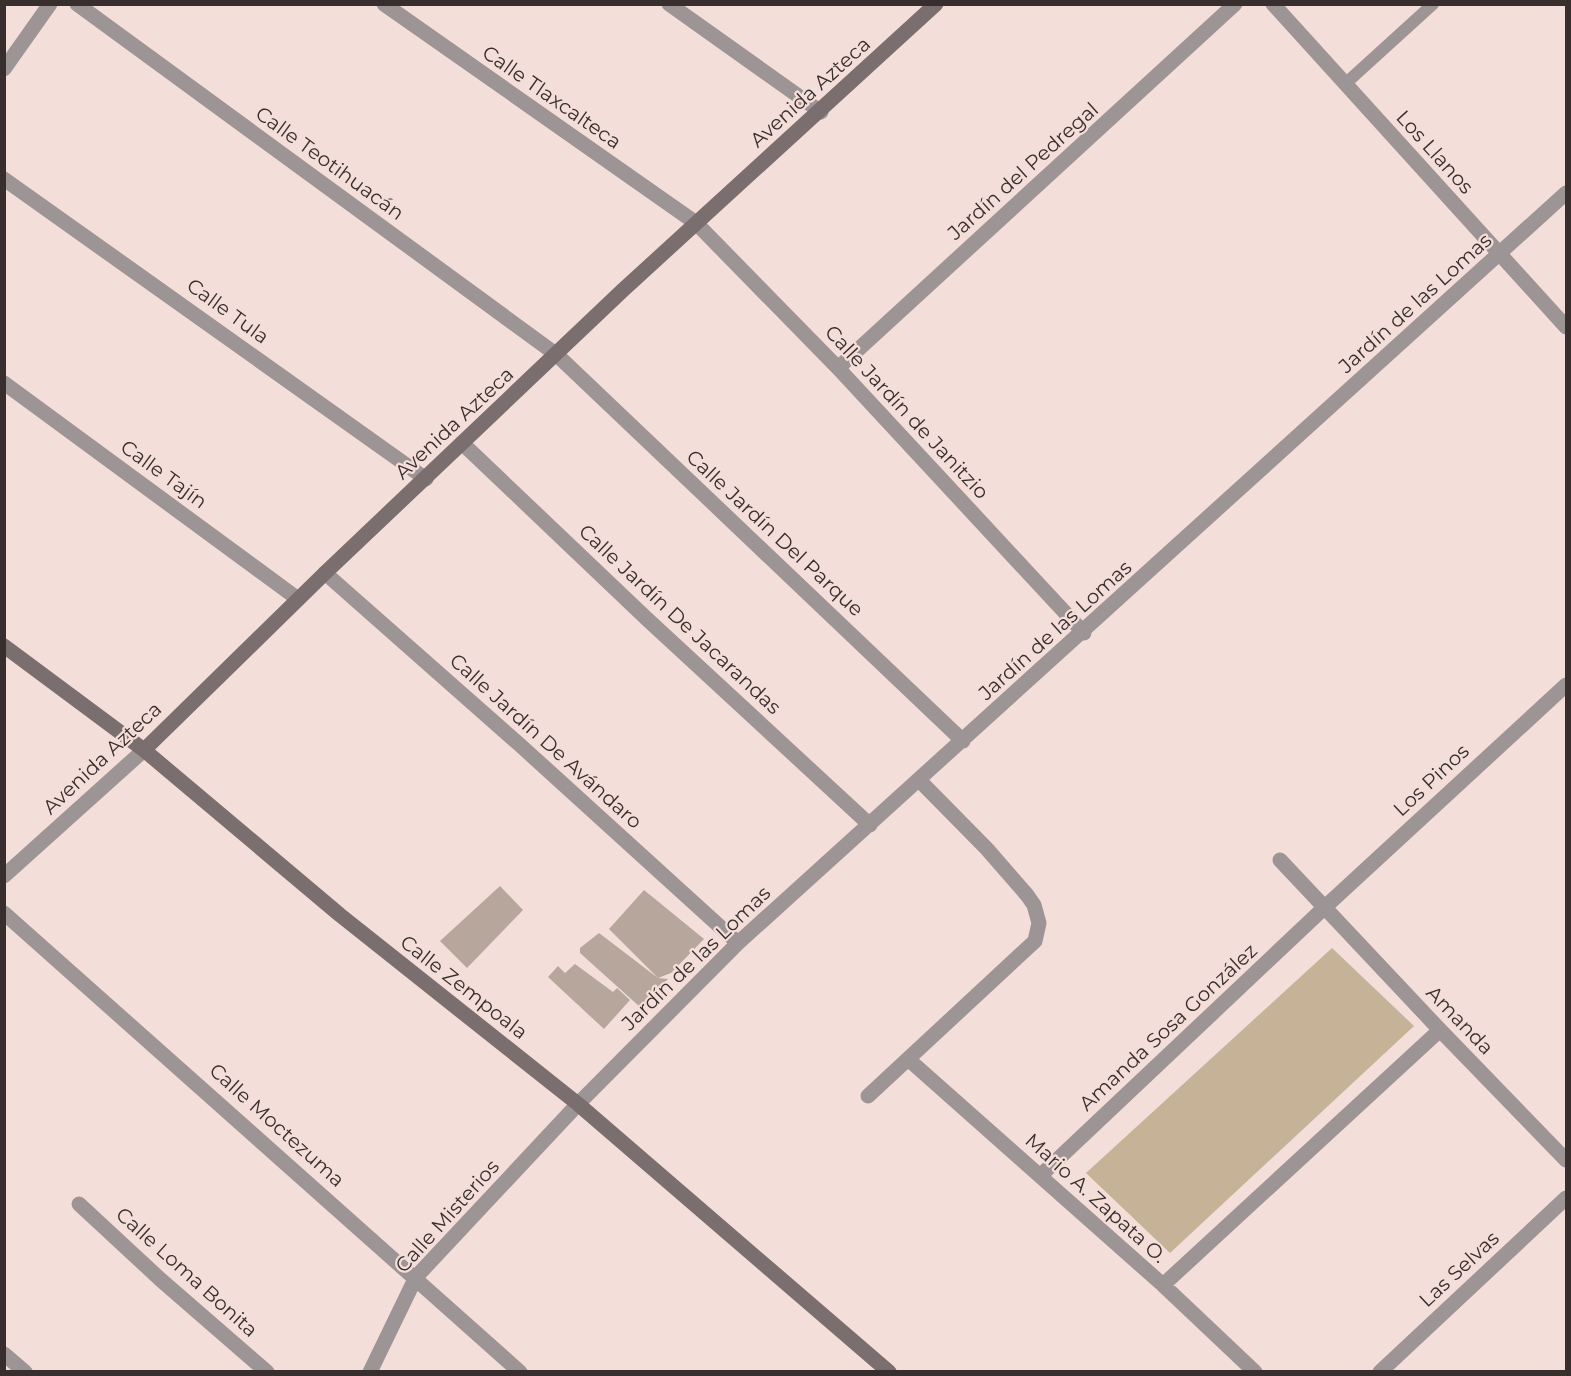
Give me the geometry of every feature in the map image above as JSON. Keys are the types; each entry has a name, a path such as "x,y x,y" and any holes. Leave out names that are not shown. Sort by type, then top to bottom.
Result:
{"street":[{"path":"4,69 50,4"},
{"name":"Calle Teotihuacán","path":"78,4 557,356"},
{"name":"Calle Tlaxcalteca","path":"384,4 696,224"},
{"path":"669,4 821,112"},
{"name":"Avenida Azteca","path":"4,876 144,750 325,573 557,356 623,290 821,112 936,4"},
{"name":"Jardín del Pedregal","path":"838,368 1235,4"},
{"name":"Los Llanos","path":"1273,4 1566,327"},
{"name":"Calle Tula","path":"4,179 426,479"},
{"name":"Jardín de las Lomas","path":"578,1104 738,943 1084,633 1566,193"},
{"name":"Calle Jardín de Janitzio","path":"696,224 838,368 1084,633"},
{"name":"Calle Jardín Del Parque","path":"557,356 963,741"},
{"name":"Calle Tajín","path":"4,383 298,599"},
{"name":"Calle Jardín De Jacarandas","path":"462,443 647,619 870,825"},
{"name":"Calle Jardín De Avándaro","path":"325,573 520,745 738,943"},
{"name":"Calle Zempoala","path":"4,646 144,750 340,915 578,1104 889,1371"},
{"name":"Los Pinos","path":"1324,907 1566,685"},
{"path":"868,1096 1035,941 1039,923 1034,905 1027,895 987,849 920,781"},
{"name":"Amanda","path":"1280,860 1566,1160"},
{"name":"Amanda Sosa González","path":"1040,1176 1324,907"},
{"name":"Calle Moctezuma","path":"4,912 520,1371"},
{"path":"1163,1285 1440,1030"},
{"name":"Mario A. Zapata O.","path":"908,1059 1163,1285 1255,1371"},
{"name":"Calle Misterios","path":"370,1371 416,1277 578,1104"},
{"name":"Las Selvas","path":"1380,1371 1566,1198"},
{"name":"Calle Loma Bonita","path":"80,1204 161,1280 267,1371"},
{"path":"4,1354 26,1371"}],"lane":[{"path":"1345,84 1433,4"}],"shaded area":[{"path":"1332,948 1414,1026 1170,1253 1086,1173"}],"building":[{"path":"500,886 523,910 467,968 440,941"},
{"path":"644,890 704,939 671,973 658,978 609,929"},
{"path":"599,933 658,978 668,979 640,1007 580,953 580,948"},
{"path":"575,964 613,992 617,988 630,1000 604,1029 548,977 558,966 565,973"}]}
